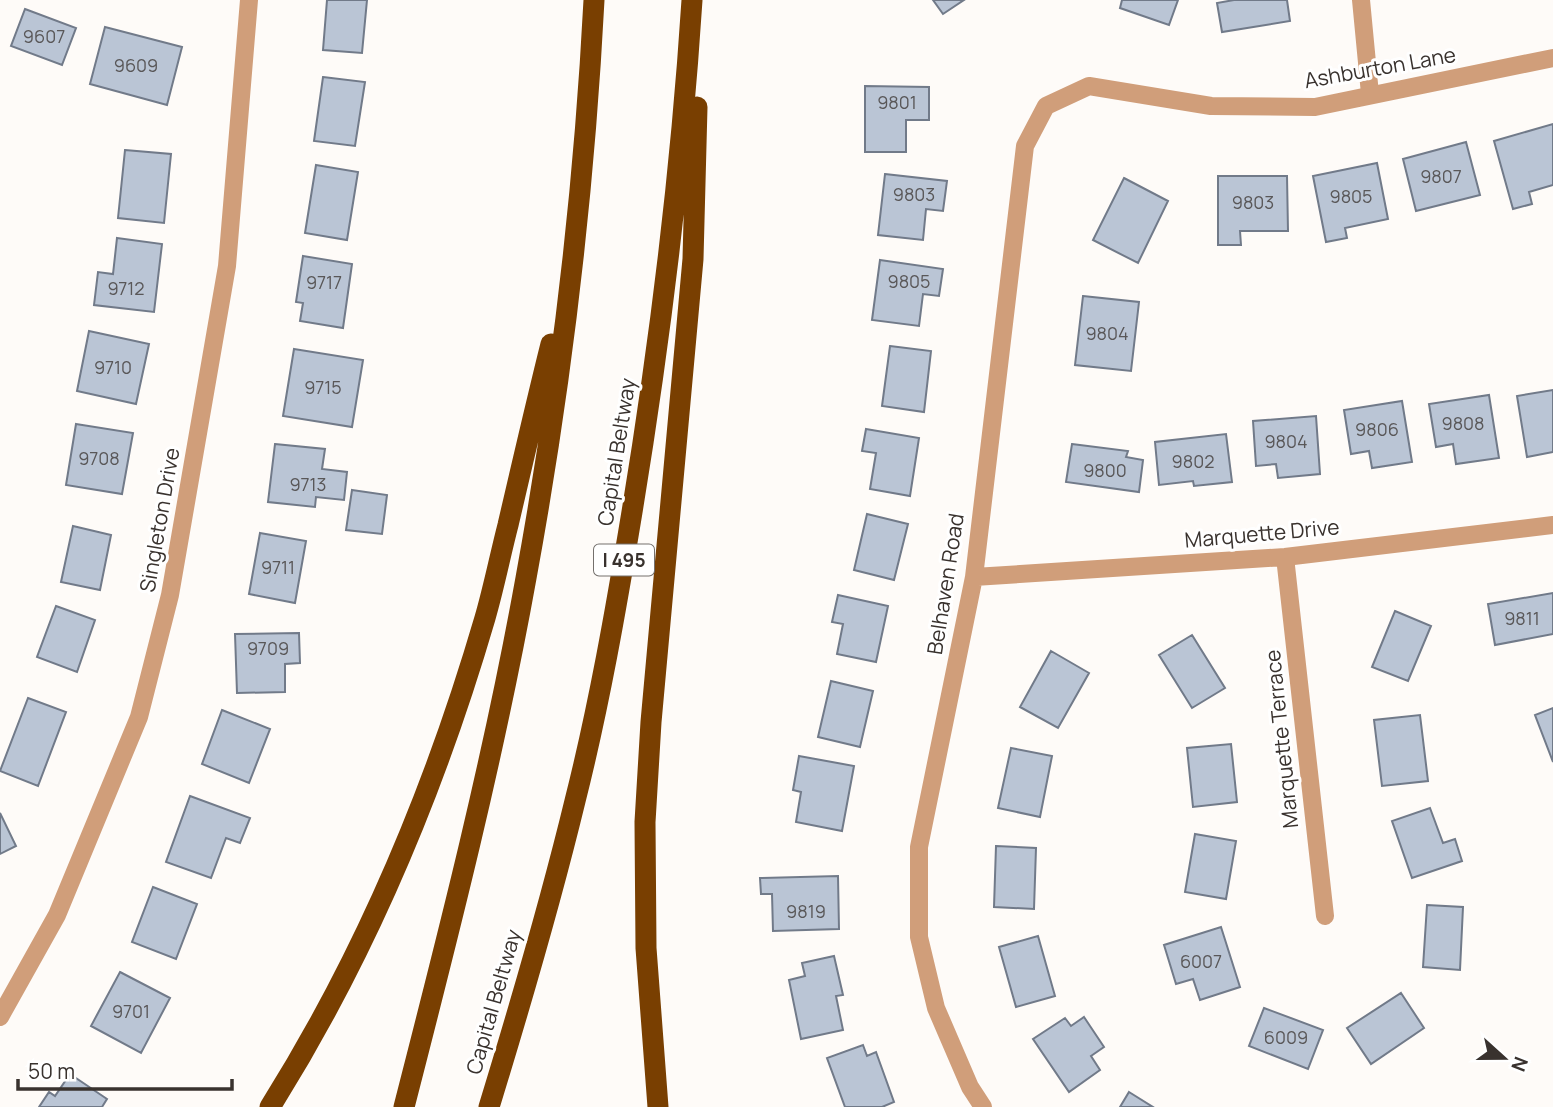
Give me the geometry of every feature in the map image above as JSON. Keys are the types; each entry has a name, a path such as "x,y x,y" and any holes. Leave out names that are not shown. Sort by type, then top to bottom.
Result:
{"highway":[{"path":"404,1107 485,781 526,579 555,402 575,243 590,92 594,0"},
{"name":"Capital Beltway","path":"489,1107 522,1001 576,799 618,599 647,422 669,261 692,0"},
{"path":"658,1107 646,948 645,822 651,722 693,259 699,0"},
{"path":"270,1107 308,1047 371,919 414,825 457,709 486,615 575,243"}],"street":[{"path":"1362,0 1370,94"},
{"name":"Singleton Drive","path":"0,1017 57,915 139,717 170,595 227,266 245,1"},
{"name":"Ashburton Lane","path":"1088,86 1211,106 1315,107 1553,58"},
{"name":"Belhaven Road","path":"983,1107 970,1087 936,1008 919,937 919,846 974,577 1025,146 1046,106 1088,86"},
{"name":"Marquette Drive","path":"974,577 1285,557 1553,525"},
{"name":"Marquette Terrace","path":"1285,557 1325,916"}],"building":[{"path":"327,0 367,0 362,53 323,50"},
{"path":"933,0 964,0 943,14"},
{"path":"1122,0 1178,0 1169,25 1120,8"},
{"path":"1234,0 1287,0 1290,21 1222,32 1217,3"},
{"path":"25,9 76,28 62,65 11,46"},
{"path":"105,27 182,47 167,105 90,84"},
{"path":"323,77 365,82 355,146 314,141"},
{"path":"865,86 929,87 929,120 906,120 906,152 865,152"},
{"path":"1553,124 1553,185 1529,192 1532,204 1513,209 1494,141"},
{"path":"1466,142 1480,195 1416,211 1403,159"},
{"path":"125,150 171,154 164,223 118,218"},
{"path":"1377,163 1388,219 1345,228 1347,238 1326,242 1313,176"},
{"path":"316,165 358,172 347,240 305,233"},
{"path":"885,174 947,181 943,211 926,209 923,240 878,235"},
{"path":"1218,176 1287,176 1288,231 1240,231 1241,245 1218,245"},
{"path":"1124,178 1168,201 1138,263 1093,240"},
{"path":"117,238 162,244 154,312 94,305 98,272 113,274"},
{"path":"303,256 352,264 343,328 300,321 303,303 296,302"},
{"path":"880,260 943,269 939,296 923,294 919,326 872,320"},
{"path":"1083,296 1139,302 1131,371 1075,365"},
{"path":"89,331 149,344 136,404 77,391"},
{"path":"890,346 931,351 924,412 882,406"},
{"path":"294,349 363,360 352,427 283,416"},
{"path":"1553,390 1553,452 1527,457 1517,396"},
{"path":"1489,395 1499,458 1456,464 1453,444 1436,447 1429,404"},
{"path":"1402,401 1412,462 1372,468 1369,451 1351,454 1344,410"},
{"path":"1316,416 1320,474 1278,478 1276,464 1256,466 1253,421"},
{"path":"76,424 133,433 122,494 66,485"},
{"path":"866,429 919,438 910,496 870,489 876,453 862,451"},
{"path":"1226,434 1232,482 1194,486 1193,481 1159,485 1155,442"},
{"path":"275,444 325,449 322,469 347,472 344,500 316,497 315,507 268,502"},
{"path":"1072,444 1128,451 1126,457 1143,460 1139,492 1066,482"},
{"path":"352,490 387,495 382,534 346,530"},
{"path":"867,514 908,524 894,580 854,570"},
{"path":"73,526 111,535 100,590 61,582"},
{"path":"260,533 306,541 295,603 249,594"},
{"path":"1553,593 1553,634 1495,645 1488,604"},
{"path":"838,595 888,606 876,662 837,654 843,624 832,622"},
{"path":"56,606 95,620 77,672 37,657"},
{"path":"1395,611 1431,626 1408,681 1372,667"},
{"path":"299,633 300,663 285,664 285,692 237,693 235,634"},
{"path":"1192,635 1225,688 1192,708 1159,655"},
{"path":"1051,651 1089,673 1058,728 1020,707"},
{"path":"831,681 873,691 860,747 818,737"},
{"path":"28,698 66,712 38,786 0,771"},
{"path":"1553,708 1553,762 1535,715"},
{"path":"222,710 270,729 249,783 202,764"},
{"path":"1420,715 1428,781 1382,786 1374,720"},
{"path":"1231,744 1237,802 1193,807 1187,748"},
{"path":"1011,748 1052,756 1040,817 998,808"},
{"path":"799,756 854,766 842,831 796,822 801,792 793,790"},
{"path":"190,796 250,818 240,843 226,838 211,878 166,862"},
{"path":"1430,808 1443,843 1455,839 1462,861 1412,878 1392,821"},
{"path":"0,813 16,846 0,854"},
{"path":"1195,834 1236,841 1226,899 1185,892"},
{"path":"996,846 1036,848 1034,909 994,907"},
{"path":"838,876 839,929 773,931 772,894 761,894 760,878"},
{"path":"153,887 197,904 176,959 132,942"},
{"path":"1427,905 1463,907 1460,970 1423,967"},
{"path":"1221,927 1240,987 1200,1000 1193,979 1176,984 1164,945"},
{"path":"1038,936 1055,996 1016,1007 999,947"},
{"path":"834,956 843,995 836,996 843,1030 801,1039 789,980 805,976 802,963"},
{"path":"120,972 170,998 141,1053 91,1026"},
{"path":"1401,993 1424,1028 1371,1064 1347,1028"},
{"path":"1264,1008 1323,1030 1308,1069 1249,1046"},
{"path":"1084,1017 1104,1047 1091,1056 1100,1070 1069,1092 1033,1039 1065,1018 1071,1026"},
{"path":"863,1045 867,1056 876,1052 894,1102 882,1107 845,1107 827,1058"},
{"path":"70,1074 107,1099 102,1107 39,1107 49,1092 55,1096"},
{"path":"1129,1092 1153,1107 1120,1107"}]}
